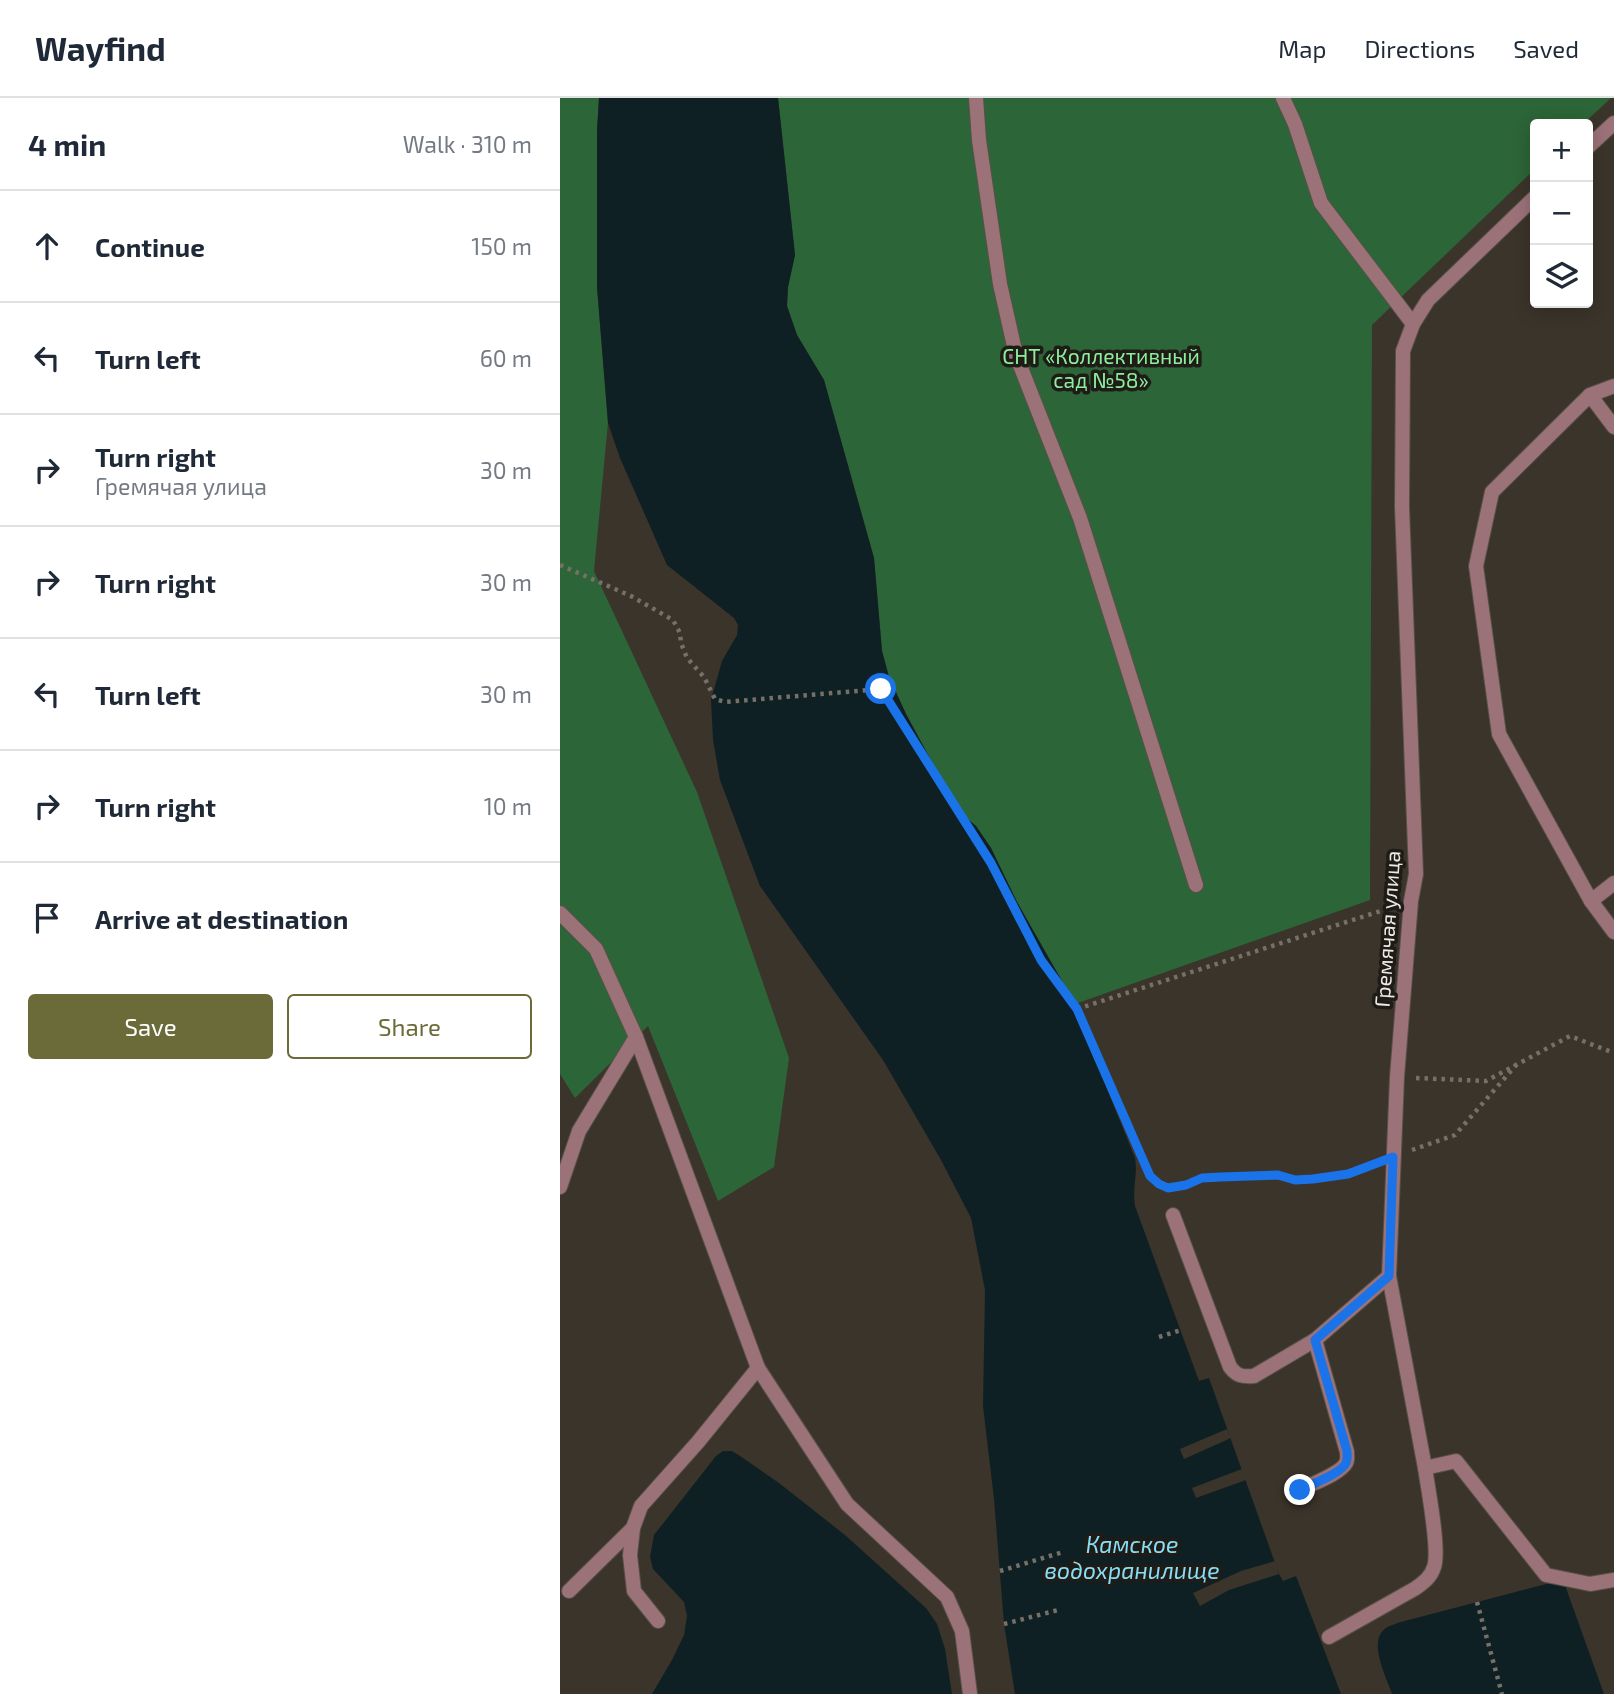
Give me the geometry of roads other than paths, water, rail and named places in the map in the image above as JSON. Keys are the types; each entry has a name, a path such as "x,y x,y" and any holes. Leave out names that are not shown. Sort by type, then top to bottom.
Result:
{"lane":[{"path":"976,98 979,140 1000,284 1017,355 1080,517 1196,885"},
{"path":"1283,98 1295,124 1321,203 1413,324"},
{"path":"1593,142 1614,123"},
{"name":"Гремячая улица","path":"1329,1637 1429,1578 1435,1566 1436,1551 1425,1468 1389,1276 1397,1077 1411,901 1416,874 1402,494 1403,351 1413,324 1428,300 1530,202"},
{"path":"1614,386 1590,394 1492,492 1476,566 1499,734 1591,901 1614,932"},
{"path":"1590,394 1614,427"},
{"path":"1591,901 1614,883"},
{"path":"560,913 596,950 636,1037 758,1368 847,1504 947,1597 962,1632 970,1694"},
{"path":"560,1187 579,1131 636,1037"},
{"path":"1173,1215 1230,1367 1235,1374 1244,1377 1254,1376 1315,1340 1389,1276"},
{"path":"1300,1490 1338,1471 1345,1466 1347,1460 1347,1451 1315,1340"},
{"path":"658,1621 634,1591 630,1555 632,1528 641,1506 758,1368"},
{"path":"1425,1468 1456,1461 1546,1574 1590,1584 1614,1580"},
{"path":"569,1591 632,1528"}],"water":[{"name":"Камское водохранилище","path":"599,98 778,98 795,255 787,306 797,335 824,380 874,558 882,651 889,677 947,790 964,816 976,826 991,848 1017,902 1075,1004 1096,1050 1107,1089 1135,1158 1135,1206 1199,1381 1209,1378 1279,1574 1283,1581 1296,1576 1341,1694 1015,1694 1004,1624 983,1406 985,1290 971,1218 883,1060 760,886 720,780 713,740 711,700 722,661 737,635 738,625 734,618 667,565 620,458 608,423 597,287"},
{"path":"723,1451 732,1451 779,1483 845,1535 926,1608 937,1624 945,1649 952,1694 652,1694 684,1635 687,1616 684,1602 653,1569 650,1557 654,1535 716,1456"},
{"path":"1554,1582 1564,1584 1566,1588 1604,1694 1392,1694 1378,1650 1378,1641 1386,1628"}],"park label":[{"name":"СНТ «Коллективный сад №58»","path":"1101,369"}]}
